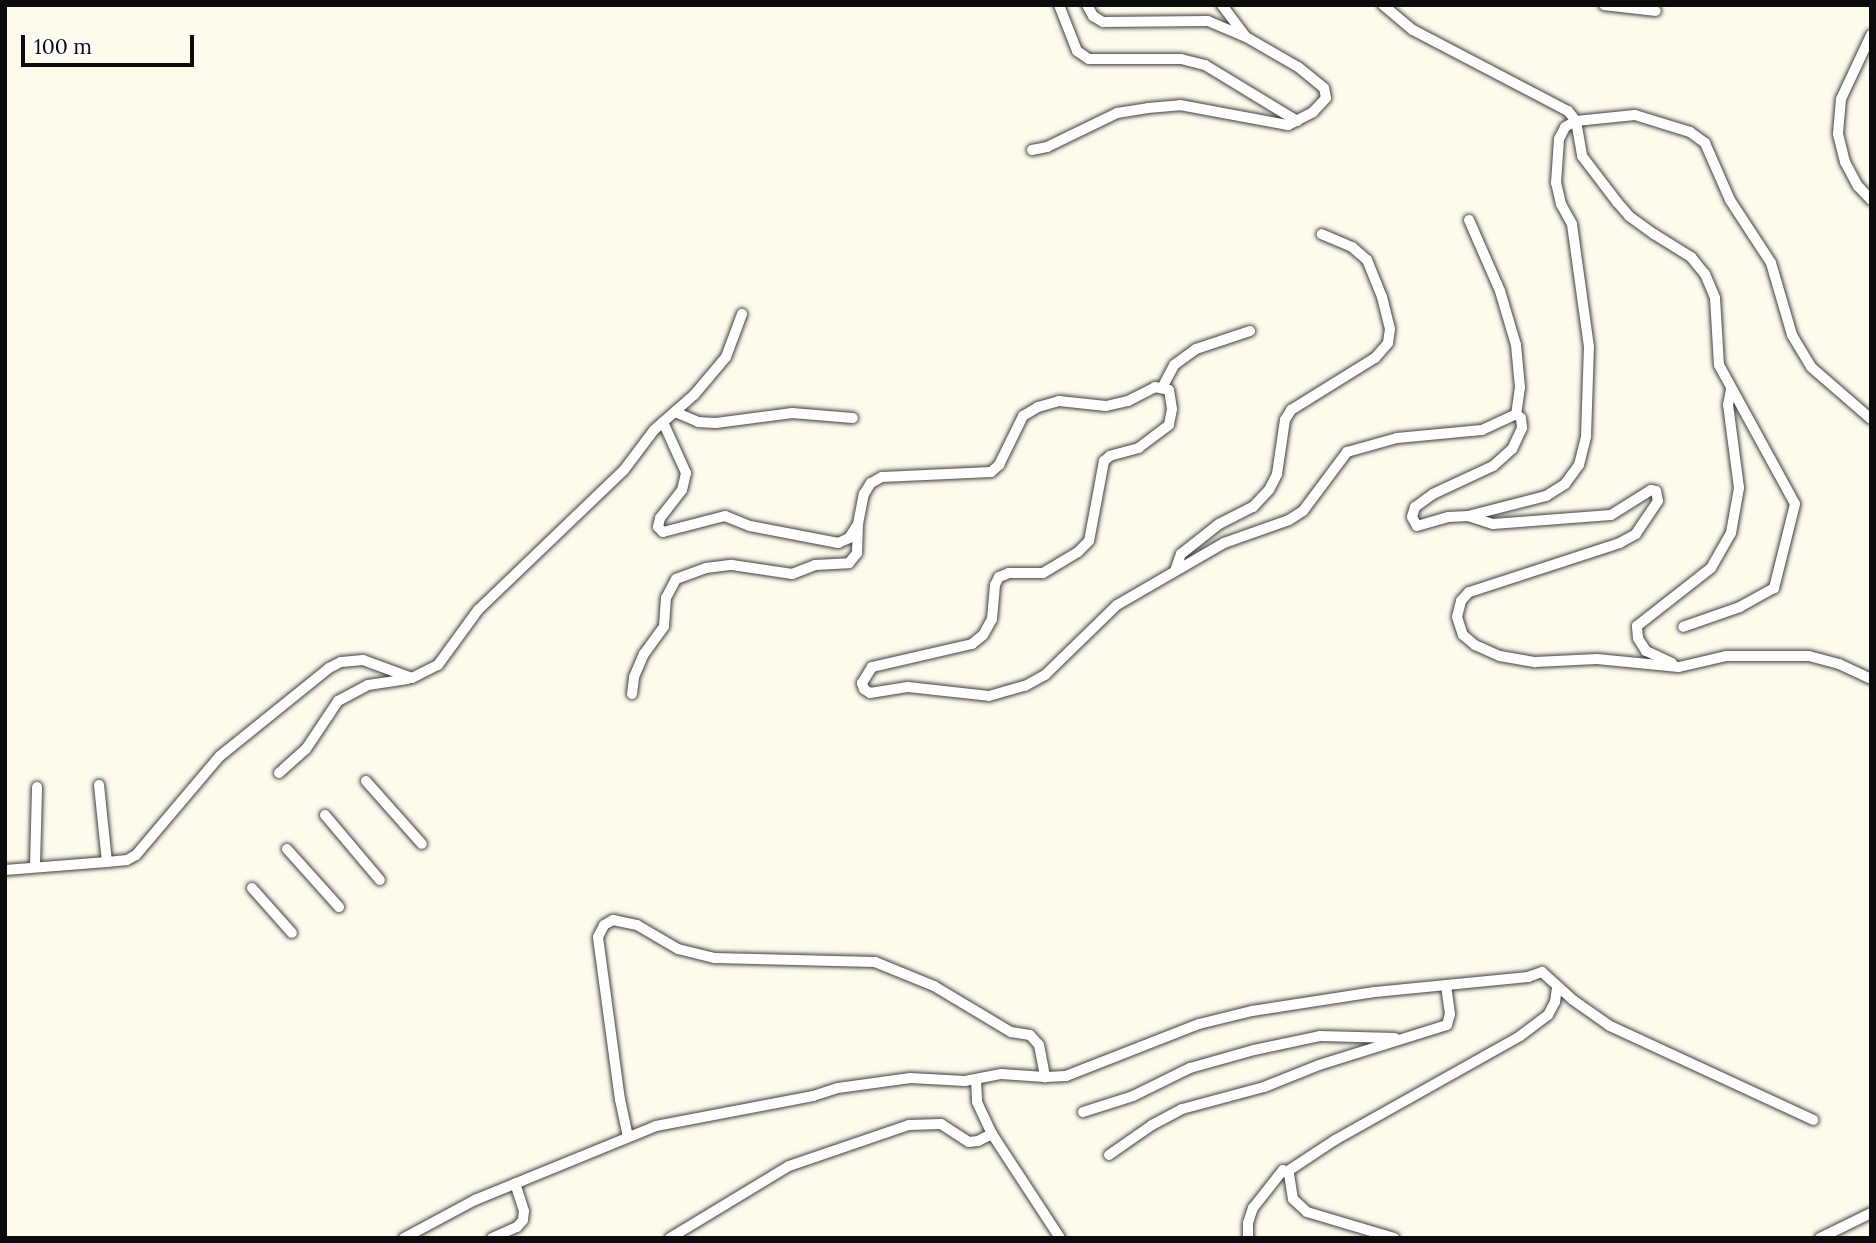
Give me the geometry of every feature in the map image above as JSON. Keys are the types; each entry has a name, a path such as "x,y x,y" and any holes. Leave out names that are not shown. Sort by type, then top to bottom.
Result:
{"street":[{"path":"1059,5 1077,51 1089,59 1181,59 1205,65 1297,121"},
{"path":"1032,150 1047,147 1116,113 1180,105 1288,125 1313,112 1326,98 1324,88 1297,67 1245,37 1208,22 1103,22 1093,16 1087,5"},
{"path":"1222,5 1245,37"},
{"path":"1383,5 1413,30 1489,67 1568,111 1576,121 1582,156 1617,202 1645,228 1691,257 1705,274 1714,298 1719,365 1795,503 1774,588 1740,607 1683,627"},
{"path":"1604,5 1656,11"},
{"path":"1871,35 1841,99 1838,134 1845,162 1858,186 1871,200"},
{"path":"1516,414 1521,418 1522,428 1512,449 1493,466 1433,494 1415,507 1412,517 1418,526 1546,496 1565,484 1579,465 1586,436 1589,348 1572,224 1561,204 1556,183 1559,139 1565,127 1576,121 1635,115 1690,132 1706,143 1730,200 1771,263 1792,335 1811,367 1871,419"},
{"path":"1469,220 1500,291 1516,345 1520,387 1516,414"},
{"path":"1175,570 1181,554 1219,524 1253,507 1269,490 1277,474 1285,419 1291,410 1375,358 1388,343 1390,329 1382,297 1367,260 1352,247 1322,234"},
{"path":"278,773 306,749 333,707 346,695 375,683 401,682 438,665 478,610 624,470 663,422 694,395 726,357 742,314"},
{"path":"632,694 634,677 644,654 664,625 666,598 676,579 706,568 732,565 792,574 815,565 849,563 857,553 858,524 864,494 871,484 882,477 991,472 999,466 1023,415 1059,401 1105,406 1163,386 1174,365 1196,349 1250,331"},
{"path":"1163,386 1169,390 1172,409 1169,425 1139,448 1110,456 1104,461 1088,541 1078,552 1043,573 1009,573 999,577 995,585 992,619 982,635 972,644 872,667 862,682 864,689 870,693 908,687 989,695 1024,686 1045,675 1117,605 1224,543 1289,520 1303,511 1348,452 1397,438 1482,430 1516,414"},
{"path":"1679,667 1646,651 1638,638 1637,626 1711,568 1731,533 1739,488 1728,405 1731,390"},
{"path":"675,412 698,422 716,423 792,413 853,418"},
{"path":"663,422 686,472 682,490 660,518 658,527 663,532 725,516 750,526 838,543 849,538 858,524"},
{"path":"1468,516 1493,524 1611,514 1651,490 1656,491 1658,501 1636,534 1620,543 1469,592 1461,601 1457,617 1463,635 1475,645 1500,656 1535,662 1597,659 1679,667 1726,656 1809,656 1839,664 1871,678"},
{"path":"5,870 35,865 127,860 136,855 220,756 341,662 363,660 412,678"},
{"path":"366,780 422,844"},
{"path":"99,785 107,862"},
{"path":"35,865 37,787"},
{"path":"325,816 380,880"},
{"path":"287,849 339,907"},
{"path":"252,888 292,933"},
{"path":"628,1137 620,1100 598,937 604,925 614,920 638,925 678,949 715,958 875,962 934,986 1011,1032 1030,1035 1039,1045 1045,1077"},
{"path":"404,1238 475,1200 656,1126 813,1096 838,1088 911,1078 976,1080 1001,1074 1066,1076 1199,1024 1252,1011 1363,993 1528,977 1542,972 1591,1014 1620,1031 1813,1120"},
{"path":"1109,1155 1182,1109 1264,1087 1319,1065 1447,1025 1450,1014 1446,985"},
{"path":"1248,1238 1248,1223 1253,1208 1280,1171 1288,1171 1335,1140 1520,1036 1548,1015 1555,1002 1557,987"},
{"path":"1083,1112 1133,1096 1191,1068 1254,1050 1320,1036 1402,1038"},
{"path":"976,1080 977,1102 992,1134 1040,1202 1060,1238"},
{"path":"670,1238 789,1166 909,1125 941,1124 969,1142 992,1134"},
{"path":"1288,1171 1293,1199 1307,1212 1394,1238"},
{"path":"492,1238 517,1227 523,1220 524,1211 515,1183"},
{"path":"1820,1238 1871,1213"}]}
